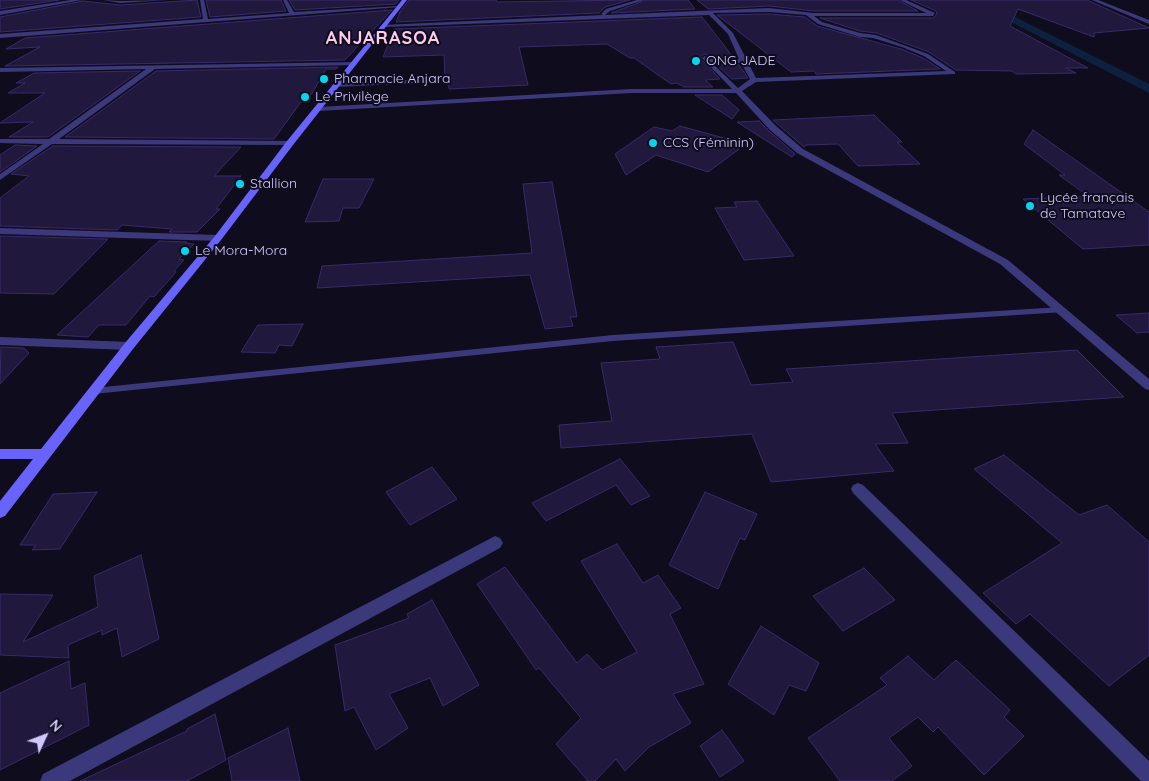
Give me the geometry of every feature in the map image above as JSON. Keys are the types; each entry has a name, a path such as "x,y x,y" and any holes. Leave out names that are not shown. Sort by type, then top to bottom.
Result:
{"main road":[{"path":"0,512 129,346 218,238 290,143 402,4"},
{"path":"0,454 46,454"}],"street":[{"path":"0,13 80,0"},
{"path":"105,0 120,2 167,0"},
{"path":"202,0 205,19"},
{"path":"285,0 292,14"},
{"path":"600,17 608,10 642,0"},
{"path":"385,25 768,10 812,14 933,14 902,0"},
{"path":"1094,0 1149,22"},
{"path":"0,36 128,28 205,19 292,14 402,4"},
{"path":"704,12 714,15 730,33 754,80"},
{"path":"319,109 631,91 738,91 754,80 952,73 926,55 874,36 860,35 820,23 809,15 812,14"},
{"path":"743,61 706,59 773,128 800,151 1004,262 1149,386"},
{"path":"0,70 355,64"},
{"path":"0,178 155,66"},
{"path":"0,141 290,143"},
{"path":"0,231 218,238"},
{"path":"0,341 129,346"},
{"path":"858,489 1149,774"},
{"path":"50,781 495,543"}],"lane":[{"path":"336,85 434,81"},
{"path":"94,391 613,338 1061,310"}],"building":[{"path":"0,0 59,0 0,9"},
{"path":"197,0 201,17 0,32 0,17 83,1 120,5"},
{"path":"206,0 281,0 286,11 210,17"},
{"path":"289,0 399,0 396,4 295,10"},
{"path":"409,0 496,0 497,2 630,0 605,7 599,13 396,22 400,12"},
{"path":"646,0 688,0 695,9 611,13"},
{"path":"697,0 898,0 918,11 814,11 769,6 708,9"},
{"path":"911,0 1087,0 1149,28 1094,33 1094,37 1018,9 1010,26 1088,68 1066,68 1076,73 1016,74 1012,71 956,70 929,52 877,33 860,31 820,18 933,18 937,14 936,11"},
{"path":"392,10 345,60 5,66 40,47 6,49 25,38"},
{"path":"769,14 805,17 817,26 901,49 923,58 940,69 816,74 814,71 791,72 717,15"},
{"path":"702,17 733,57 710,57 705,54 701,56 701,59 720,79 705,80 713,87 684,87 677,83 671,84 634,58 630,58 607,44 519,47 528,85 449,89 448,77 445,78 444,55 383,57 394,29"},
{"path":"717,65 739,65 748,78 732,79"},
{"path":"338,67 336,69 326,69 311,95 301,102 274,139 65,137 156,71"},
{"path":"140,71 48,137 9,137 33,122 0,123 45,93 8,93 25,83 16,83 34,73"},
{"path":"695,95 722,95 739,110 732,119"},
{"path":"874,115 902,142 897,142 920,164 858,166 838,144 806,145 804,147 773,120"},
{"path":"759,121 795,154 792,157 737,122"},
{"path":"680,126 746,144 708,172 656,155 626,175 615,154 654,127 672,131"},
{"path":"1033,130 1149,212 1149,245 1083,249 1023,199 1088,196 1059,175 1065,175 1024,144"},
{"path":"15,145 37,146 0,172 0,155"},
{"path":"53,146 241,147 214,176 241,176 216,209 220,209 197,232 169,232 172,229 122,225 117,230 0,226 0,198 29,176 11,174"},
{"path":"323,179 374,179 359,208 343,208 339,221 305,222"},
{"path":"552,182 577,317 570,317 573,326 545,329 530,275 317,288 322,266 532,253 523,184"},
{"path":"757,201 794,256 744,260 715,208 737,207 734,202"},
{"path":"0,236 108,239 54,294 0,293"},
{"path":"159,241 194,244 179,259 184,260 174,271 176,272 154,297 150,296 126,325 99,325 88,337 57,335"},
{"path":"1149,313 1149,332 1137,333 1116,315"},
{"path":"303,324 292,346 279,345 275,353 241,352 258,325"},
{"path":"733,342 751,385 793,382 786,369 1077,350 1124,397 892,413 908,443 875,444 894,471 771,482 752,434 561,448 559,425 612,421 601,363 660,359 656,347"},
{"path":"1,347 24,348 29,353 0,384"},
{"path":"1004,455 1079,515 1107,505 1149,542 1149,655 1109,686 1030,614 1016,624 983,593 1062,543 974,469"},
{"path":"620,459 650,496 631,505 616,485 546,521 532,503"},
{"path":"432,467 457,499 410,525 386,492"},
{"path":"97,492 60,549 32,550 36,545 20,545 53,494"},
{"path":"705,492 757,514 745,540 740,538 718,589 669,565"},
{"path":"617,544 643,583 658,575 681,608 670,614 704,684 673,694 691,723 649,747 625,771 616,759 595,781 588,781 556,744 581,718 539,668 536,670 477,584 505,567 577,663 587,654 602,670 637,652 581,561"},
{"path":"141,555 159,639 122,657 117,628 102,635 102,630 68,645 69,658 0,655 0,594 53,595 23,642 98,607 94,576"},
{"path":"864,568 895,600 843,631 813,596"},
{"path":"432,600 479,685 443,706 430,678 389,694 408,728 376,750 354,707 345,711 335,645 409,618 407,614"},
{"path":"761,626 819,663 806,691 789,685 774,715 728,684"},
{"path":"908,656 934,680 956,660 1010,710 1004,717 1024,736 984,775 938,727 933,732 918,717 889,738 912,766 892,781 840,781 808,738 887,685 880,678"},
{"path":"69,661 71,689 85,683 89,725 0,770 0,693"},
{"path":"215,714 226,760 187,781 80,781 187,731 187,729"},
{"path":"288,728 300,781 232,781 228,758"},
{"path":"722,730 744,761 720,777 700,746"}],"waterway":[{"path":"973,0 1149,89"}],"place":[{"name":"ONG JADE","path":"696,61"},
{"name":"Pharmacie Anjara","path":"324,79"},
{"name":"Le Privilège","path":"305,97"},
{"name":"CCS (Féminin)","path":"653,143"},
{"name":"Stallion","path":"240,184"},
{"name":"Lycée français de Tamatave","path":"1030,206"},
{"name":"Le Mora-Mora","path":"185,251"}],"district":[{"name":"ANJARASOA","path":"383,39"}]}
